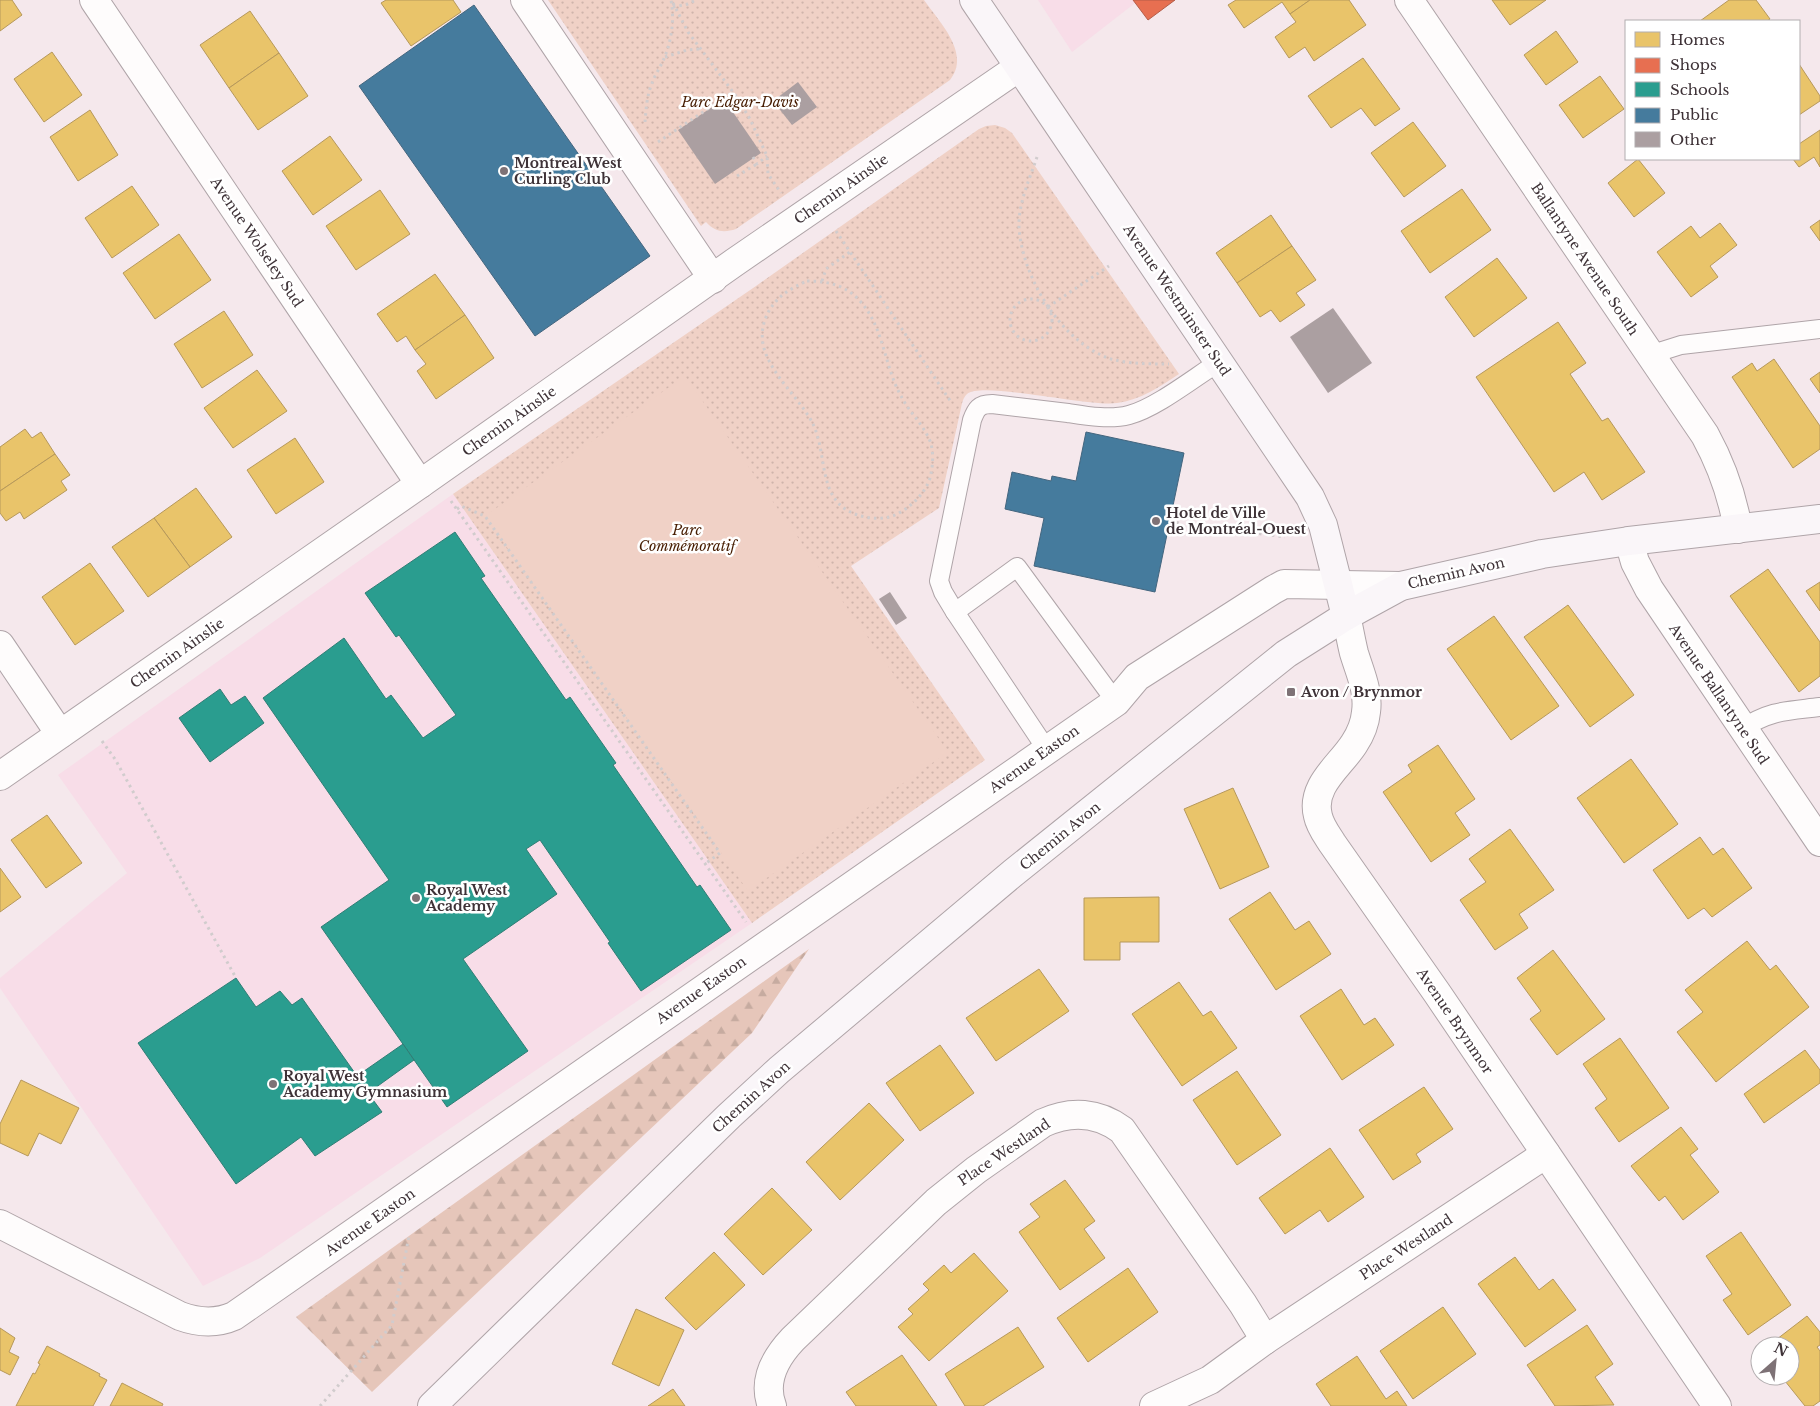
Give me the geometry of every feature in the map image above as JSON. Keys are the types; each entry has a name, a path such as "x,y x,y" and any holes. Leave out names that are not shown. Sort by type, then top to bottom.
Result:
{"main road":[{"name":"Avenue Westminster Sud","path":"974,0 1310,497 1323,525 1346,616"},
{"name":"Chemin Avon","path":"432,1406 729,1116 779,1070 1013,873 1286,654 1346,616 1401,586 1542,554 1629,541 1820,519"}],"street":[{"name":"Avenue Wolseley Sud","path":"94,0 420,484"},
{"path":"525,0 713,279"},
{"name":"Ballantyne Avenue South","path":"1409,0 1705,435 1729,489 1738,529"},
{"name":"Chemin Ainslie","path":"0,776 1019,67"},
{"name":"Avenue Ballantyne Sud","path":"1629,541 1635,562 1643,579 1742,729 1820,842"},
{"name":"Avenue Easton","path":"0,1224 180,1316 201,1322 225,1320 234,1316 1116,702 1137,677 1284,584 1401,586"},
{"name":"Avenue Brynmor","path":"1346,616 1366,688 1366,714 1356,743 1335,766 1321,789 1317,803 1317,815 1332,843 1437,993 1717,1406"},
{"path":"0,645 60,734"},
{"name":"Place Westland","path":"772,1406 769,1392 770,1376 775,1362 793,1339 956,1184 1043,1123 1055,1117 1069,1114 1097,1116 1112,1122 1122,1130 1266,1340"},
{"name":"Place Westland","path":"1154,1406 1210,1380 1266,1340 1546,1154"}],"lane":[{"path":"1651,356 1662,350 1681,345 1820,328"},
{"path":"1047,750 955,612 939,581 971,428 978,407 983,404 992,404 1085,415 1128,415 1157,402 1218,362"},
{"path":"955,612 1017,566 1116,702"},
{"path":"1742,729 1757,719 1768,715 1820,707"}],"path":[{"path":"672,0 688,32 733,92 750,119 767,156 768,174 783,196"},
{"path":"674,7 696,0"},
{"path":"645,130 649,91 664,57 673,24 674,7"},
{"path":"664,57 687,50 701,49"},
{"path":"651,146 733,92"},
{"path":"737,176 767,156"},
{"path":"1036,156 1019,226 1028,265 1047,308 1051,315 1051,324 1045,335 1038,340 1021,338 1014,332 1010,320 1012,312 1017,304 1024,300 1033,299 1041,302 1047,308 1072,335 1100,354 1113,359 1133,362 1176,364"},
{"path":"753,157 756,164"},
{"path":"832,227 954,407"},
{"path":"822,281 826,269 850,252"},
{"path":"1047,308 1109,266"},
{"path":"807,281 822,281 848,290 870,314 901,397 925,431 930,442 933,454 933,467 927,485 917,500 893,516 875,519 861,516 845,508 836,500 827,487 817,433 810,419 772,366 764,351 761,337 770,307 779,297 794,286 807,281"},
{"path":"446,494 751,929"},
{"path":"457,509 461,506 485,516 715,845 720,853 705,864"},
{"path":"1170,520 1179,523"},
{"path":"1201,526 1285,537"},
{"path":"99,737 114,759 236,978"},
{"path":"320,1406 392,1325 409,1236"}],"shaded area":[{"path":"1038,0 1139,0 1072,52"},
{"name":"Royal West Academy","path":"453,494 752,923 260,1258 203,1286 0,988 0,978 127,873 58,775"}],"green space":[{"name":"Parc Edgar-Davis","path":"548,0 924,0 951,38 957,59 956,70 950,80 736,229 720,231 706,222 701,226"},
{"name":"Parc Commémoratif","path":"995,125 1005,128 1012,133 1179,374 1142,396 1117,403 993,390 967,394 962,404 939,508 851,566 985,760 752,923 453,494 756,286 979,129"},
{"path":"685,376 948,752 748,891 485,516"},
{"path":"809,949 752,1033 372,1392 296,1317"}],"building: Homes":[{"path":"0,0 12,0 22,15 0,31"},
{"path":"386,0 453,0 461,12 411,46 381,3"},
{"path":"1236,0 1310,0 1290,14 1282,2 1244,28 1228,5"},
{"path":"1310,0 1349,0 1366,25 1314,61 1305,47 1289,58 1275,37 1296,22 1290,14"},
{"path":"1492,0 1546,0 1510,25"},
{"path":"1729,0 1756,0 1770,19 1768,20 1701,20"},
{"path":"250,11 279,53 229,88 200,45"},
{"path":"1556,31 1578,62 1546,85 1524,55"},
{"path":"52,52 82,95 44,122 14,79"},
{"path":"279,53 308,96 258,130 229,88"},
{"path":"1363,58 1400,109 1375,126 1361,108 1331,128 1308,96"},
{"path":"1800,66 1820,96 1820,101 1800,114"},
{"path":"1600,76 1624,109 1583,138 1559,105"},
{"path":"90,110 118,155 78,181 50,137"},
{"path":"1413,122 1446,166 1404,197 1371,153"},
{"path":"1820,130 1820,167 1814,157 1799,167 1794,160 1800,160 1800,143"},
{"path":"330,136 362,180 313,215 282,171"},
{"path":"1639,160 1665,193 1634,217 1608,183"},
{"path":"132,186 159,225 112,258 85,218"},
{"path":"1462,189 1491,230 1430,273 1401,231"},
{"path":"380,190 410,234 356,270 326,226"},
{"path":"1271,215 1292,246 1237,283 1216,253"},
{"path":"1820,220 1820,241 1810,227"},
{"path":"1720,223 1737,245 1710,266 1718,277 1691,297 1657,252 1691,226 1700,238"},
{"path":"179,234 211,280 155,319 123,273"},
{"path":"1292,246 1316,280 1296,293 1305,305 1280,322 1271,310 1260,317 1237,283"},
{"path":"1497,258 1527,298 1474,337 1445,297"},
{"path":"435,274 465,315 415,350 406,336 397,342 377,314"},
{"path":"224,311 253,355 202,388 174,344"},
{"path":"465,315 494,358 436,399 417,371 426,364 415,350"},
{"path":"1558,322 1586,363 1570,374 1602,421 1608,418 1645,472 1602,500 1584,472 1554,492 1476,377"},
{"path":"1774,359 1820,426 1820,449 1793,468 1732,377 1752,363 1757,371"},
{"path":"257,370 287,411 233,448 204,408"},
{"path":"1820,372 1820,393 1810,379"},
{"path":"25,429 32,438 41,432 55,454 0,491 0,447"},
{"path":"295,438 324,482 276,514 247,470"},
{"path":"55,454 70,475 61,481 67,490 24,519 20,512 6,521 0,513 0,491"},
{"path":"196,488 232,537 190,567 154,518"},
{"path":"154,518 190,567 148,597 112,547"},
{"path":"90,563 124,611 75,645 42,597"},
{"path":"1768,569 1820,642 1820,676 1799,692 1730,596"},
{"path":"1820,582 1820,611 1806,591"},
{"path":"1568,605 1634,695 1590,727 1524,637"},
{"path":"1494,616 1559,706 1511,740 1447,649"},
{"path":"1438,745 1475,799 1455,813 1470,835 1431,862 1383,792 1412,772 1408,765"},
{"path":"1631,759 1678,824 1624,863 1577,798"},
{"path":"1233,788 1269,867 1220,889 1184,809"},
{"path":"47,815 82,863 46,888 11,840"},
{"path":"1510,829 1554,890 1519,914 1528,928 1495,950 1460,900 1486,882 1469,859"},
{"path":"1700,837 1713,855 1723,848 1752,888 1712,917 1704,908 1688,919 1653,870"},
{"path":"0,868 21,897 0,912"},
{"path":"1270,892 1295,930 1309,921 1331,954 1276,990 1229,919"},
{"path":"1159,897 1159,942 1120,942 1120,960 1084,960 1084,898"},
{"path":"1747,941 1770,970 1776,965 1809,1007 1716,1082 1677,1032 1703,1012 1685,990"},
{"path":"1553,950 1605,1019 1557,1055 1530,1019 1541,1011 1517,978"},
{"path":"1039,969 1069,1011 996,1061 966,1018"},
{"path":"1179,982 1203,1016 1211,1011 1237,1048 1182,1086 1132,1014"},
{"path":"1341,989 1364,1025 1375,1018 1394,1045 1342,1080 1300,1016"},
{"path":"1620,1038 1669,1108 1619,1142 1595,1108 1607,1099 1583,1064"},
{"path":"940,1045 974,1093 920,1131 886,1083"},
{"path":"1805,1050 1820,1070 1820,1083 1764,1123 1744,1094"},
{"path":"1237,1071 1281,1135 1237,1165 1193,1100"},
{"path":"21,1080 79,1108 61,1144 39,1133 28,1156 0,1143 0,1124"},
{"path":"1424,1087 1453,1129 1416,1154 1421,1162 1393,1180 1359,1130"},
{"path":"869,1103 904,1140 840,1200 806,1162"},
{"path":"1681,1127 1698,1149 1690,1155 1719,1192 1683,1220 1665,1196 1659,1201 1631,1166"},
{"path":"1330,1148 1364,1197 1328,1222 1320,1210 1285,1234 1259,1198"},
{"path":"1065,1180 1095,1221 1084,1229 1105,1258 1060,1290 1019,1232 1040,1217 1030,1204"},
{"path":"772,1188 812,1230 763,1275 724,1234"},
{"path":"1741,1232 1791,1305 1748,1335 1723,1300 1732,1294 1706,1256"},
{"path":"714,1252 745,1285 696,1330 665,1298"},
{"path":"974,1253 1008,1291 929,1361 898,1327 913,1314 908,1309 929,1290 923,1284 944,1265 951,1273"},
{"path":"1515,1257 1539,1290 1553,1279 1576,1310 1525,1347 1478,1284"},
{"path":"1128,1268 1158,1312 1088,1362 1057,1318"},
{"path":"1443,1307 1476,1354 1413,1399 1380,1351"},
{"path":"636,1309 684,1330 659,1386 612,1364"},
{"path":"1807,1316 1820,1332 1820,1345 1817,1347 1820,1351 1820,1401 1813,1406 1805,1406 1789,1386 1800,1386 1800,1336 1781,1336"},
{"path":"1587,1325 1613,1364 1595,1377 1614,1405 1555,1406 1527,1365"},
{"path":"1018,1327 1044,1367 983,1406 965,1406 945,1374"},
{"path":"0,1328 15,1338 9,1352 19,1357 10,1375 0,1370"},
{"path":"47,1346 100,1374 99,1376 107,1380 93,1406 16,1406 33,1373 35,1374 40,1364 38,1363"},
{"path":"902,1355 937,1406 856,1406 846,1392"},
{"path":"1357,1356 1386,1399 1397,1391 1407,1406 1331,1406 1316,1384"},
{"path":"122,1383 163,1404 162,1406 110,1406"},
{"path":"673,1389 685,1406 648,1406"}],"building: Shops":[{"path":"1133,0 1175,0 1148,20"}],"building: Schools":[{"path":"455,532 485,576 481,578 566,700 570,697 616,763 613,765 697,887 700,885 731,930 641,991 540,840 526,849 557,894 463,959 528,1051 447,1107 321,927 389,880 263,698 344,638 386,699 391,695 423,738 456,715 399,635 396,637 365,593"},
{"path":"220,689 231,705 245,696 264,723 210,762 179,718"},
{"name":"Royal West Academy Gymnasium","path":"236,978 256,1007 280,991 292,1005 302,998 357,1076 403,1044 414,1060 368,1093 382,1112 315,1156 301,1137 236,1184 138,1043"}],"building: Public":[{"name":"Montreal West Curling Club","path":"474,5 650,256 535,336 359,86"},
{"path":"1086,432 1184,453 1155,592 1034,566 1044,518 1005,509 1012,472 1051,481 1052,476 1076,481"}],"building: Other":[{"path":"798,82 817,107 792,125 773,101"},
{"path":"724,99 761,153 715,184 678,130"},
{"path":"1333,308 1372,363 1328,393 1290,337"},
{"path":"890,592 907,618 896,625 879,599"}],"place":[{"name":"Montreal West Curling Club","path":"504,171"},
{"name":"Hotel de Ville de Montréal-Ouest","path":"1156,521"},
{"name":"Avon / Brynmor","path":"1291,692"},
{"name":"Royal West Academy","path":"416,898"},
{"name":"Royal West Academy Gymnasium","path":"273,1084"}]}
